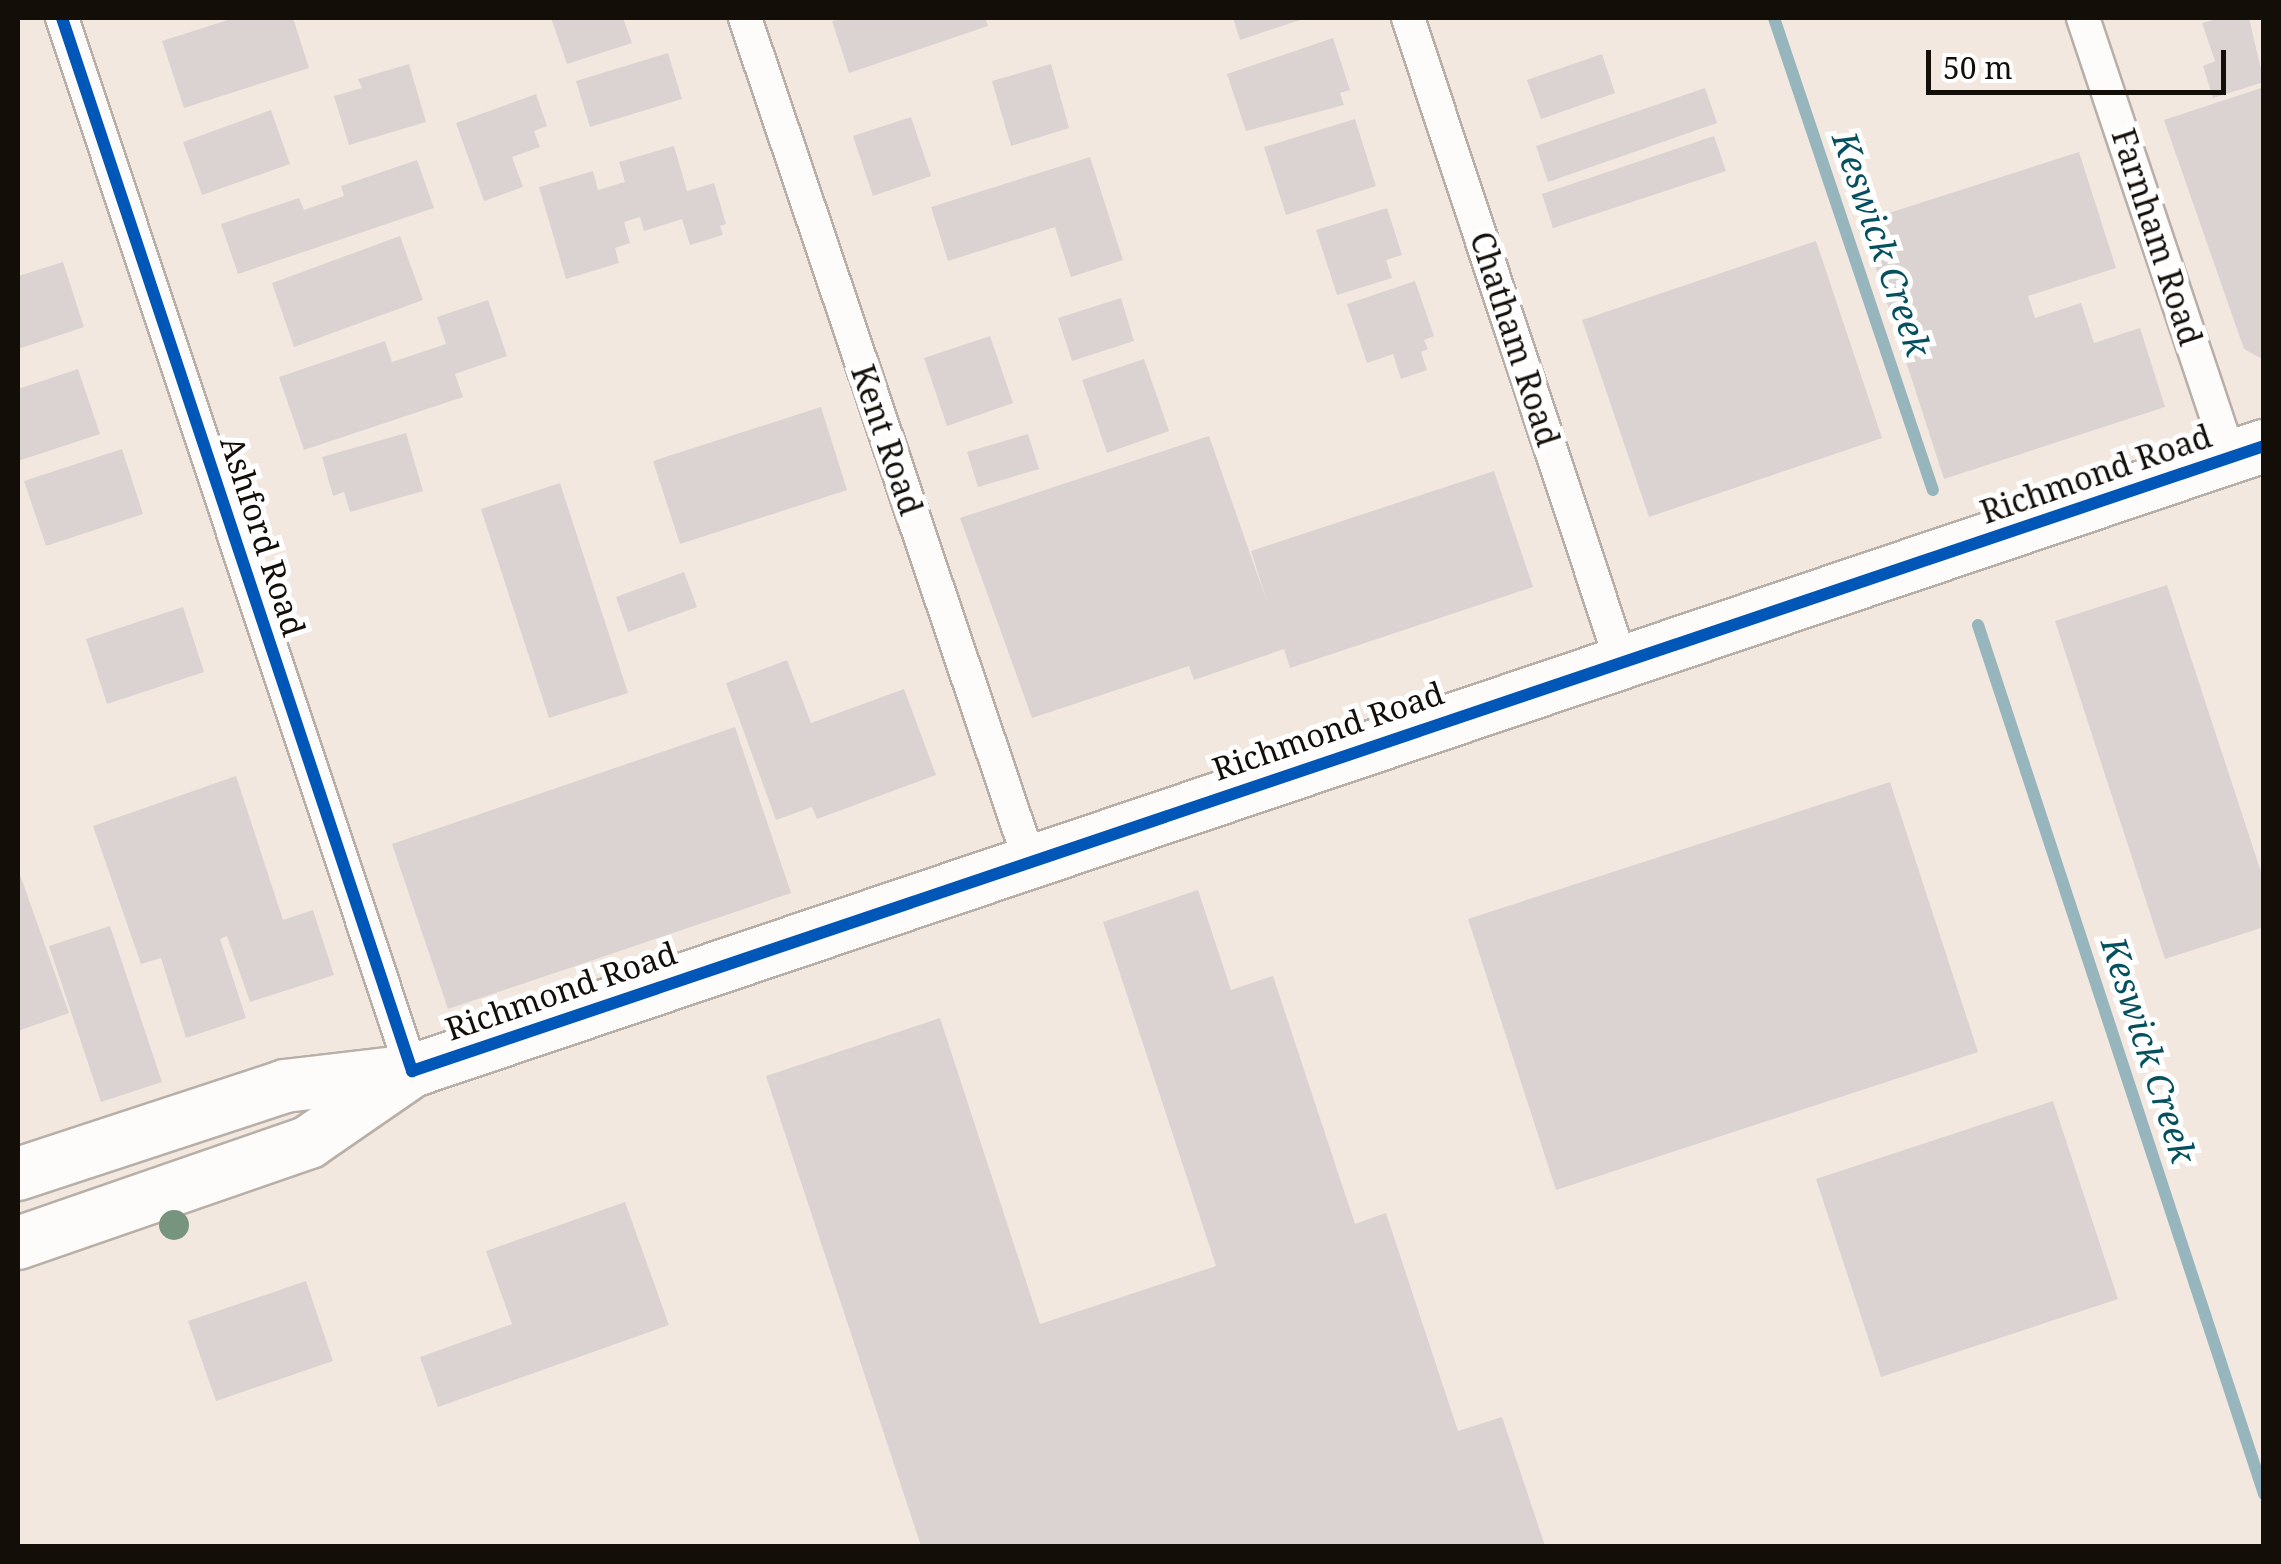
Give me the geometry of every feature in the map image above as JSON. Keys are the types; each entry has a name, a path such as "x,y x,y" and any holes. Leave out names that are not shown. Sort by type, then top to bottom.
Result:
{"main road":[{"name":"Richmond Road","path":"18,1174 284,1086 412,1071 2247,451"},
{"name":"Richmond Road","path":"18,1243 308,1142 412,1071"}],"street":[{"name":"Ashford Road","path":"62,18 412,1071"},
{"name":"Kent Road","path":"745,18 1030,862"},
{"name":"Chatham Road","path":"1408,18 1621,661"},
{"name":"Farnham Road","path":"2083,18 2247,451"}],"building":[{"path":"234,18 293,18 309,68 184,108 162,41"},
{"path":"551,18 623,18 632,43 567,64"},
{"path":"985,18 988,26 849,73 832,21"},
{"path":"1233,18 1306,18 1240,40"},
{"path":"2220,18 2249,18 2264,82 2213,98 2203,66 2215,61 2202,23"},
{"path":"1333,38 1350,90 1340,93 1344,105 1246,131 1227,74"},
{"path":"668,53 682,99 590,127 576,81"},
{"path":"1602,54 1615,93 1541,119 1527,80"},
{"path":"409,64 426,122 349,145 334,96 362,88 358,79"},
{"path":"1051,64 1069,128 1011,146 992,81"},
{"path":"2264,87 2264,360 2244,349 2164,120"},
{"path":"1705,88 1717,123 1548,182 1536,146"},
{"path":"536,94 547,126 534,131 540,147 512,157 523,187 484,201 456,123"},
{"path":"271,110 290,164 202,195 183,142"},
{"path":"911,117 931,176 873,196 853,136"},
{"path":"1355,119 1376,186 1286,215 1264,147"},
{"path":"1714,136 1726,171 1553,228 1542,194"},
{"path":"674,146 687,191 714,183 726,224 720,226 723,235 690,245 682,219 644,231 640,217 624,222 630,243 615,248 619,263 566,279 539,187 593,171 598,190 625,182 619,162"},
{"path":"2079,152 2116,268 2028,296 2035,318 2081,303 2094,343 2140,328 2165,407 1944,479 1861,222"},
{"path":"1090,157 1123,260 1071,277 1055,227 948,261 931,207"},
{"path":"417,160 434,208 238,274 221,224 299,198 304,210 344,196 341,186"},
{"path":"1387,208 1402,255 1386,260 1392,278 1337,295 1316,230"},
{"path":"400,236 423,300 294,347 272,283"},
{"path":"1816,241 1882,438 1649,517 1582,320"},
{"path":"63,262 84,327 18,349 18,276"},
{"path":"1415,281 1434,336 1424,340 1428,349 1421,352 1427,370 1401,379 1393,354 1367,363 1347,304"},
{"path":"1121,298 1134,341 1072,361 1058,318"},
{"path":"488,300 507,356 455,374 463,397 304,450 279,377 385,341 392,362 446,344 437,317"},
{"path":"990,336 1013,403 947,426 924,358"},
{"path":"1144,359 1169,431 1107,453 1082,380"},
{"path":"78,369 100,434 18,461 18,389"},
{"path":"821,407 847,490 680,544 653,461"},
{"path":"406,433 423,491 350,512 344,492 333,496 322,457"},
{"path":"1028,434 1039,469 978,487 967,452"},
{"path":"1209,436 1267,602 1251,551 1494,471 1533,587 1290,668 1284,649 1194,680 1189,666 1032,718 960,518"},
{"path":"122,449 143,514 46,546 24,481"},
{"path":"560,483 628,693 549,718 481,509"},
{"path":"684,572 697,607 628,632 616,597"},
{"path":"2167,585 2264,881 2264,927 2165,959 2055,621"},
{"path":"183,607 204,672 107,704 86,639"},
{"path":"787,660 811,723 904,689 936,775 817,819 812,807 776,820 726,683"},
{"path":"735,727 791,893 448,1009 392,844"},
{"path":"236,776 283,920 313,910 334,975 250,1002 227,936 220,939 246,1018 186,1038 161,958 141,964 93,826"},
{"path":"1890,782 1978,1052 1556,1190 1468,919"},
{"path":"18,869 69,1013 18,1031"},
{"path":"1198,890 1231,990 1273,976 1355,1224 1386,1213 1458,1431 1502,1417 1545,1546 921,1546 766,1076 940,1018 1040,1324 1216,1266 1103,922"},
{"path":"110,926 162,1082 101,1102 49,946"},
{"path":"2053,1101 2118,1299 1881,1377 1816,1179"},
{"path":"625,1202 669,1325 438,1407 420,1357 512,1324 486,1251"},
{"path":"306,1281 333,1361 216,1401 188,1321"}],"waterway":[{"name":"Keswick Creek","path":"1774,18 1933,490"},
{"name":"Keswick Creek","path":"1978,625 2264,1494"}],"cycle path":[{"path":"62,18 412,1071 2264,446"}]}
